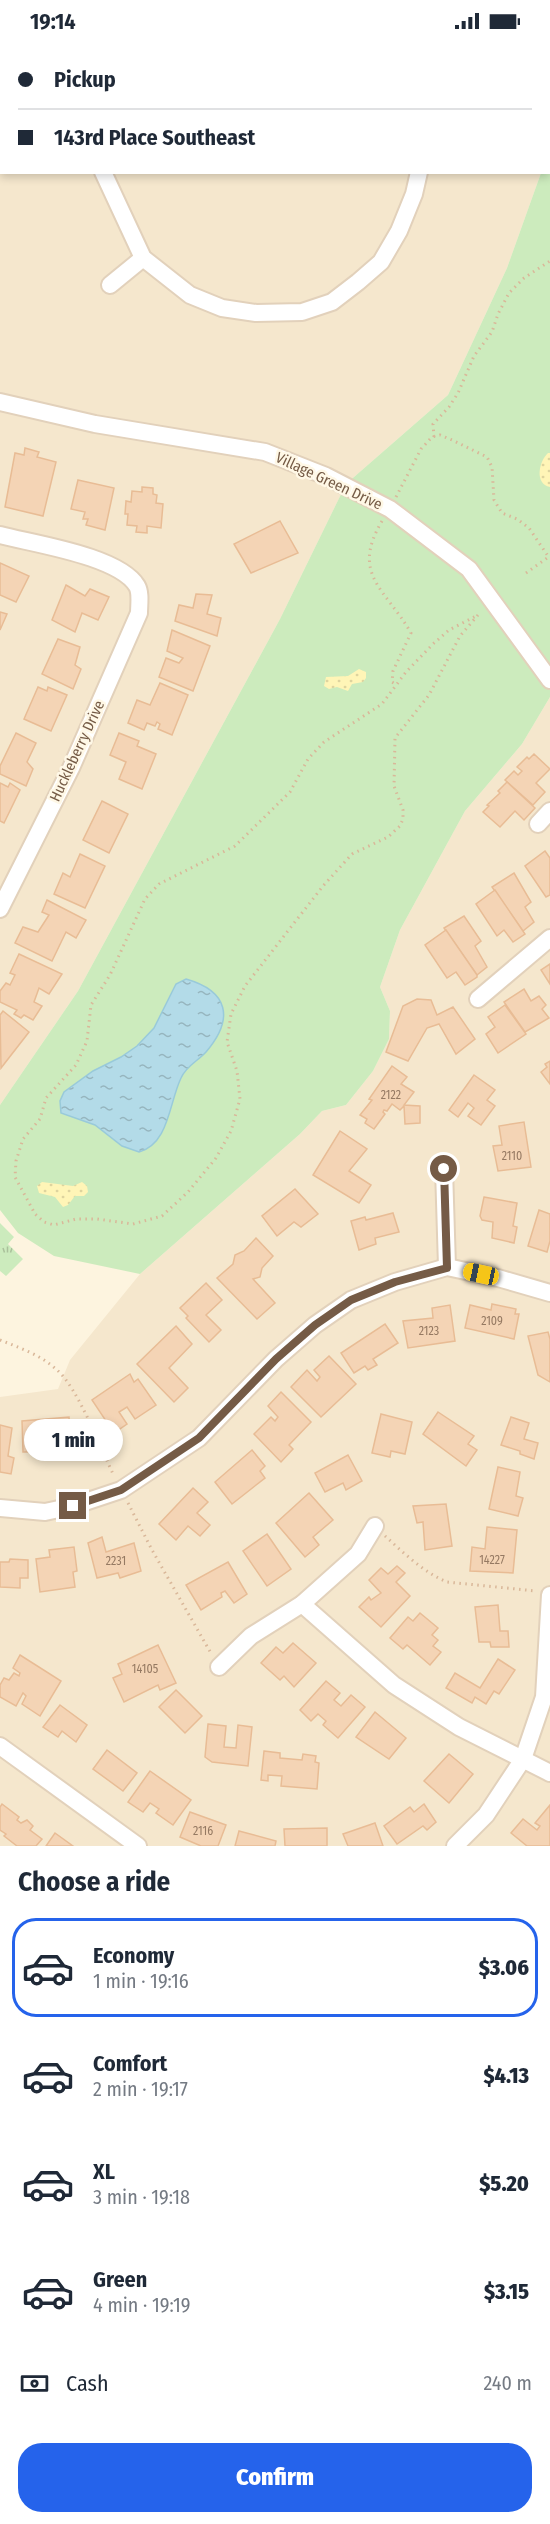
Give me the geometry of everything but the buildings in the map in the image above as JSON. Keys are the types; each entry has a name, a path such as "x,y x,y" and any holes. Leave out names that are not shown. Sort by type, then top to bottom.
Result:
{"street":[{"path":"104,174 143,258 190,295 222,308 256,313 302,312 332,302 381,262 399,231 414,194 419,174"},
{"path":"110,285 143,258"},
{"name":"Village Green Drive","path":"0,402 95,424 265,452 326,476 390,508 469,569 550,681"},
{"name":"Huckleberry Drive","path":"0,535 108,563 128,574 139,588 139,613 71,768 0,909"},
{"path":"538,824 550,811"},
{"path":"478,999 550,939"},
{"path":"444,1169 447,1268"},
{"path":"0,1508 45,1512 73,1506 121,1490 199,1438 276,1359 315,1325 351,1300 395,1282 447,1268 498,1278 550,1293"},
{"path":"219,1666 251,1636 302,1604 358,1554 375,1527"},
{"path":"455,1846 486,1815 523,1759 544,1697 544,1593"},
{"path":"302,1604 394,1685 459,1727 550,1773"},
{"path":"0,1746 138,1846"}],"path":[{"path":"434,437 433,424 458,393 474,356 492,332 509,293 524,278 550,261"},
{"path":"526,573 550,556"},
{"path":"478,615 460,636 429,695 400,728 395,738 394,786 403,810 400,826 388,837 352,854 330,878 245,986 231,1014 227,1041 237,1071 240,1099 231,1131 216,1158 188,1192 162,1216 133,1224 97,1219 76,1220 54,1225 44,1222 35,1214 15,1177 16,1161 22,1139 40,1119 46,1098 76,1065 87,1041 91,1005 110,975 145,899 159,884 236,846 290,792 308,759 324,742 382,704 406,672 433,644 449,630 478,615"},
{"path":"375,1527 407,1556 436,1577 447,1582 544,1593"}],"shaded area":[{"path":"0,174 541,174 507,268 448,395 346,484 280,619 78,991 0,1105"},
{"path":"550,697 550,1846 0,1846 0,1397 58,1389 70,1360 140,1274 300,1134 322,1111 346,1105 373,1071 389,1039 390,1011 380,987 400,930 465,811 522,744"}],"green space":[{"path":"541,174 550,174 550,697 522,744 465,811 400,930 380,987 390,1011 389,1039 373,1071 346,1105 322,1111 300,1134 140,1274 54,1256 18,1233 0,1210 0,1105 78,991 280,619 346,484 448,395 507,268"},
{"path":"0,1223 14,1237 8,1244 23,1259 6,1276 0,1271"}],"sand":[{"path":"550,453 550,487 542,482 540,477 540,466"},
{"path":"359,669 366,672 366,678 363,682 352,684 348,691 337,687 329,689 324,686 326,677 348,676"},
{"path":"42,1182 73,1186 82,1182 87,1186 88,1192 84,1196 75,1196 68,1205 63,1207 55,1197 39,1193 37,1186"}],"water":[{"path":"186,979 200,984 218,998 223,1007 223,1017 215,1040 183,1074 167,1121 157,1141 149,1148 139,1152 122,1146 95,1125 61,1113 60,1101 64,1092 93,1071 137,1046 154,1028 176,984"}],"route":[{"path":"73,1506 121,1490 199,1438 276,1359 315,1325 351,1300 395,1282 447,1268 444,1169"}]}
